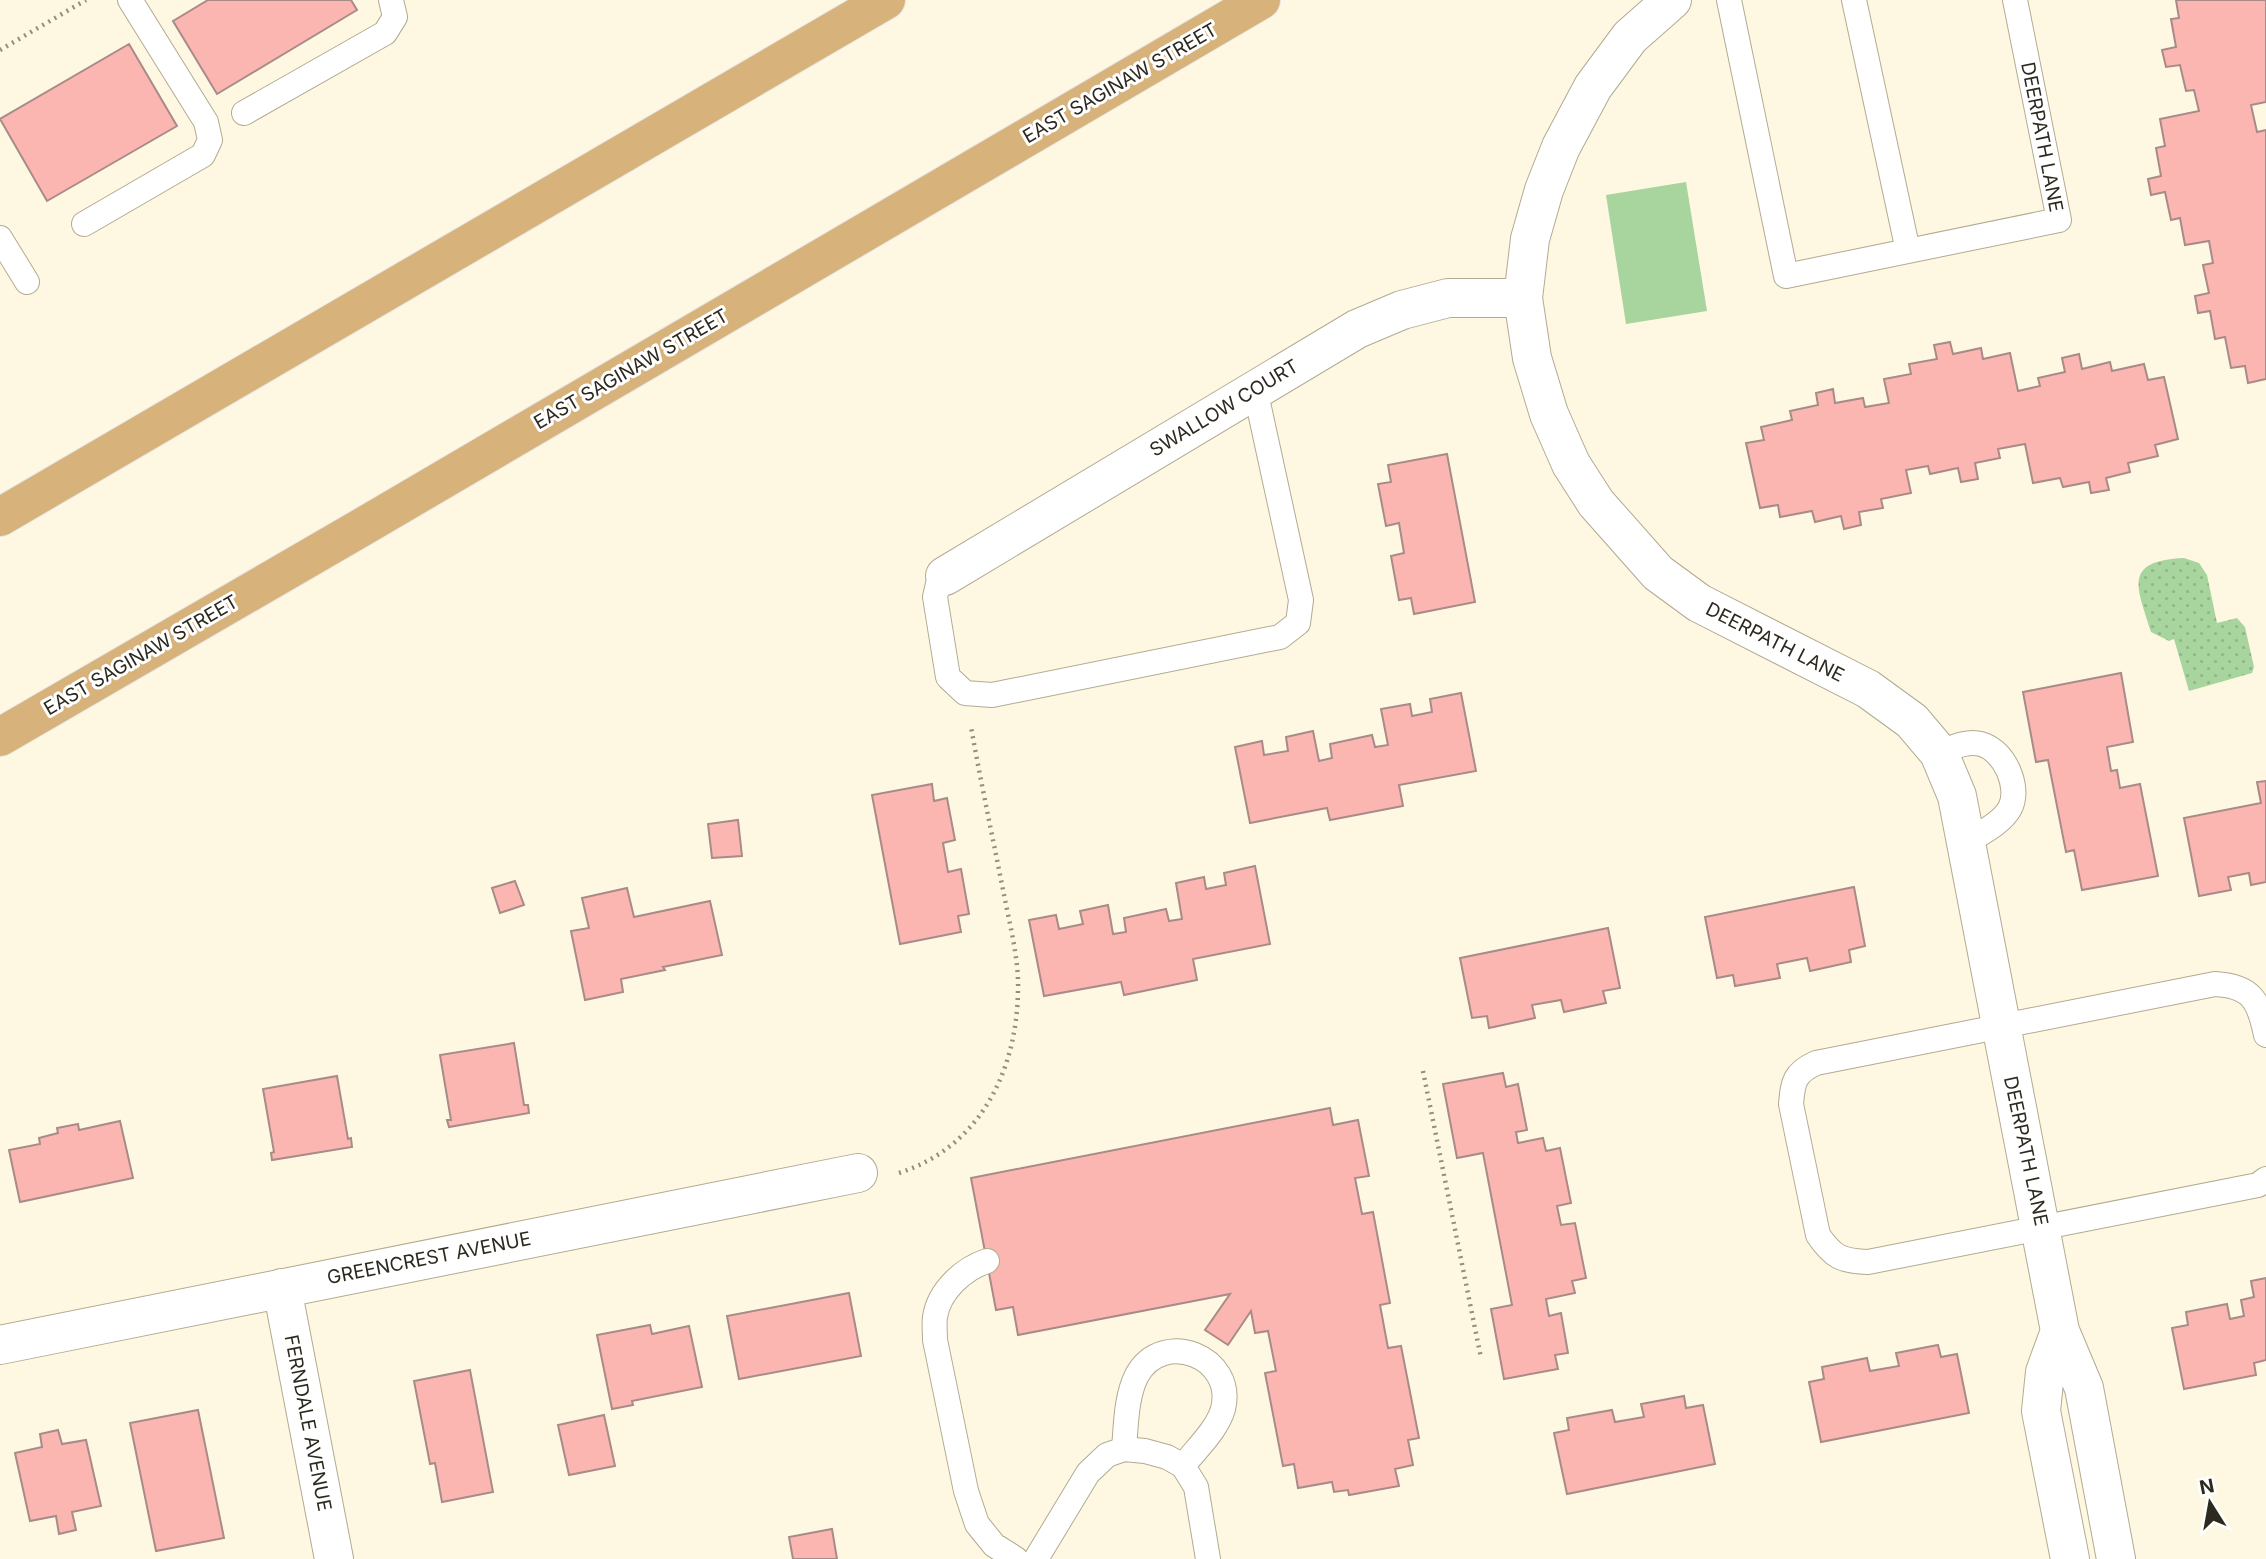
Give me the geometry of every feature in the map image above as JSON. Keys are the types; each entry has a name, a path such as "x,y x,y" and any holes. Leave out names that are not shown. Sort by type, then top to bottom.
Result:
{"main road":[{"path":"0,517 886,0"},
{"name":"EAST SAGINAW STREET","path":"0,737 1261,0"}],"street":[{"name":"DEERPATH LANE","path":"1672,0 1630,37 1593,87 1561,148 1544,190 1530,239 1523,298 1532,358 1549,414 1570,464 1596,503 1658,573 1699,603 1868,690 1912,721 1939,753 1957,796 2060,1331 2084,1388 2116,1559"},
{"name":"SWALLOW COURT","path":"945,576 1357,328 1402,310 1448,298 1523,298"},
{"name":"GREENCREST AVENUE","path":"0,1345 858,1173"},
{"name":"FERNDALE AVENUE","path":"282,1288 334,1559"},
{"path":"2060,1331 2045,1372 2041,1410 2070,1559"}],"lane":[{"path":"84,224 202,155 210,140 206,122 130,0"},
{"path":"244,113 385,33 395,17 391,0"},
{"name":"DEERPATH LANE","path":"1729,0 1786,276 2059,220 2015,0"},
{"path":"1854,0 1908,251"},
{"path":"0,238 27,282"},
{"path":"945,576 938,584 935,597 948,677 965,693 992,695 1280,637 1298,623 1301,600 1255,389"},
{"path":"1939,753 1969,742 1984,744 1996,752 2010,772 2014,792 2011,807 2002,819 1967,842"},
{"path":"2266,1035 2261,1012 2248,994 2235,985 2215,984 1816,1063 1802,1069 1793,1084 1791,1104 1818,1235 1829,1251 1846,1261 1868,1262 2258,1185 2266,1179"},
{"path":"987,1261 975,1264 960,1275 943,1295 935,1316 934,1340 966,1491 977,1524 994,1545 1016,1559"},
{"path":"1124,1449 1129,1398 1136,1376 1145,1363 1158,1355 1173,1351 1189,1352 1214,1367 1222,1381 1225,1396 1215,1425 1183,1466"},
{"path":"1036,1559 1088,1474 1107,1455 1124,1449 1167,1457 1183,1466 1196,1487 1208,1559"}],"path":[{"path":"0,50 86,0"},
{"path":"858,1173 877,1180 912,1169 949,1147 981,1118 1001,1082 1014,1035 1018,989 1011,929 965,693"},
{"path":"1423,1071 1481,1358"}],"green space":[{"path":"1686,182 1707,311 1626,324 1606,195"},
{"path":"2184,558 2199,563 2207,575 2217,623 2237,618 2245,627 2254,667 2252,673 2189,691 2174,639 2169,641 2151,632 2139,590 2142,571 2164,560"}],"building":[{"path":"208,0 351,0 357,10 217,94 173,21"},
{"path":"2176,0 2266,0 2266,102 2251,105 2257,132 2266,130 2266,379 2248,383 2245,366 2231,368 2225,337 2215,339 2210,311 2198,313 2195,296 2209,293 2203,265 2213,263 2209,241 2185,245 2180,218 2171,220 2165,192 2151,195 2148,179 2161,176 2156,148 2165,146 2160,119 2199,111 2194,90 2186,91 2180,65 2166,67 2162,50 2176,47 2171,19 2179,18"},
{"path":"129,44 177,126 47,201 0,119"},
{"path":"1950,342 1953,354 1981,348 1983,359 2010,353 2018,391 2040,386 2038,378 2065,372 2062,358 2079,354 2082,369 2110,362 2112,371 2144,364 2148,380 2164,377 2178,439 2155,445 2158,456 2128,463 2130,472 2106,478 2109,490 2091,493 2089,482 2063,487 2060,478 2033,483 2025,444 1998,449 2000,458 1975,463 1978,479 1961,482 1958,468 1930,474 1928,466 1906,470 1911,493 1881,499 1883,508 1859,512 1861,525 1844,529 1841,516 1815,522 1812,511 1780,517 1778,505 1760,508 1746,443 1764,440 1761,427 1792,420 1790,411 1818,405 1816,393 1833,389 1835,403 1863,398 1865,407 1889,403 1884,379 1911,374 1909,364 1937,359 1934,345"},
{"path":"1447,454 1475,602 1414,614 1411,598 1399,600 1391,556 1404,553 1399,523 1386,526 1378,484 1391,482 1388,465"},
{"path":"2121,673 2133,742 2107,747 2111,771 2117,770 2120,788 2140,784 2158,876 2082,890 2074,850 2066,852 2048,760 2036,762 2023,692"},
{"path":"1461,693 1476,771 1399,785 1403,806 1330,820 1327,808 1250,823 1235,747 1262,741 1264,755 1288,751 1286,737 1313,731 1319,761 1332,758 1330,744 1372,735 1375,747 1388,745 1381,709 1410,704 1412,716 1432,712 1430,699"},
{"path":"2266,781 2266,882 2251,885 2249,873 2228,877 2231,890 2199,896 2184,818 2261,803 2257,782"},
{"path":"932,784 934,801 947,798 955,840 943,843 948,872 961,869 969,914 958,916 961,932 900,944 872,795"},
{"path":"738,820 742,856 712,858 708,824"},
{"path":"1255,866 1270,944 1193,959 1197,980 1124,995 1121,982 1044,996 1029,920 1056,915 1059,929 1083,924 1080,911 1108,905 1113,934 1126,932 1124,918 1166,909 1169,921 1182,919 1176,883 1204,877 1206,889 1226,885 1224,873"},
{"path":"515,881 524,905 500,913 492,888"},
{"path":"1854,887 1865,946 1849,950 1851,962 1810,971 1807,958 1777,964 1780,978 1735,986 1733,975 1717,978 1705,917"},
{"path":"627,888 634,917 710,901 722,955 621,979 623,992 585,1000 571,931 589,928 582,898"},
{"path":"1608,928 1620,988 1603,991 1606,1003 1564,1012 1561,1000 1532,1005 1535,1018 1489,1028 1487,1016 1472,1018 1460,958"},
{"path":"514,1043 524,1105 528,1105 529,1113 449,1127 447,1120 451,1120 440,1055"},
{"path":"1503,1073 1506,1087 1518,1084 1527,1130 1516,1132 1518,1143 1543,1138 1546,1151 1560,1148 1571,1203 1557,1206 1561,1225 1575,1223 1586,1278 1572,1281 1575,1293 1546,1299 1549,1316 1561,1313 1568,1353 1555,1355 1558,1369 1504,1379 1491,1309 1512,1305 1483,1153 1457,1158 1443,1084"},
{"path":"337,1076 348,1139 351,1138 352,1147 272,1160 271,1153 274,1152 263,1089"},
{"path":"1330,1108 1333,1125 1358,1120 1369,1176 1355,1178 1362,1214 1373,1212 1390,1303 1380,1305 1388,1348 1401,1346 1419,1438 1408,1440 1413,1465 1395,1469 1399,1486 1349,1495 1348,1490 1334,1492 1332,1482 1298,1488 1294,1464 1283,1466 1265,1373 1276,1371 1268,1331 1255,1333 1251,1311 1228,1345 1205,1330 1230,1294 1018,1335 1013,1307 996,1310 971,1178"},
{"path":"120,1121 133,1178 20,1202 9,1150 40,1144 39,1138 58,1133 57,1128 78,1124 79,1130"},
{"path":"2266,1278 2266,1360 2254,1363 2256,1375 2184,1389 2172,1328 2188,1325 2186,1312 2227,1304 2230,1319 2244,1316 2241,1300 2254,1297 2251,1281"},
{"path":"849,1293 861,1356 739,1379 727,1316"},
{"path":"650,1325 652,1334 689,1326 702,1387 632,1401 633,1405 612,1409 597,1335"},
{"path":"1938,1345 1941,1357 1957,1354 1969,1413 1821,1442 1809,1382 1824,1379 1822,1367 1867,1358 1870,1371 1899,1366 1896,1353"},
{"path":"470,1370 493,1492 442,1502 435,1463 430,1464 414,1381"},
{"path":"1684,1396 1686,1408 1703,1405 1715,1464 1567,1494 1554,1433 1569,1430 1567,1418 1612,1410 1615,1422 1644,1417 1641,1404"},
{"path":"198,1410 224,1538 156,1551 130,1423"},
{"path":"604,1415 615,1466 569,1475 558,1425"},
{"path":"58,1430 62,1444 86,1440 101,1506 72,1512 76,1530 59,1534 56,1516 30,1521 15,1453 42,1447 40,1434"},
{"path":"832,1529 837,1559 793,1559 789,1537"}]}
